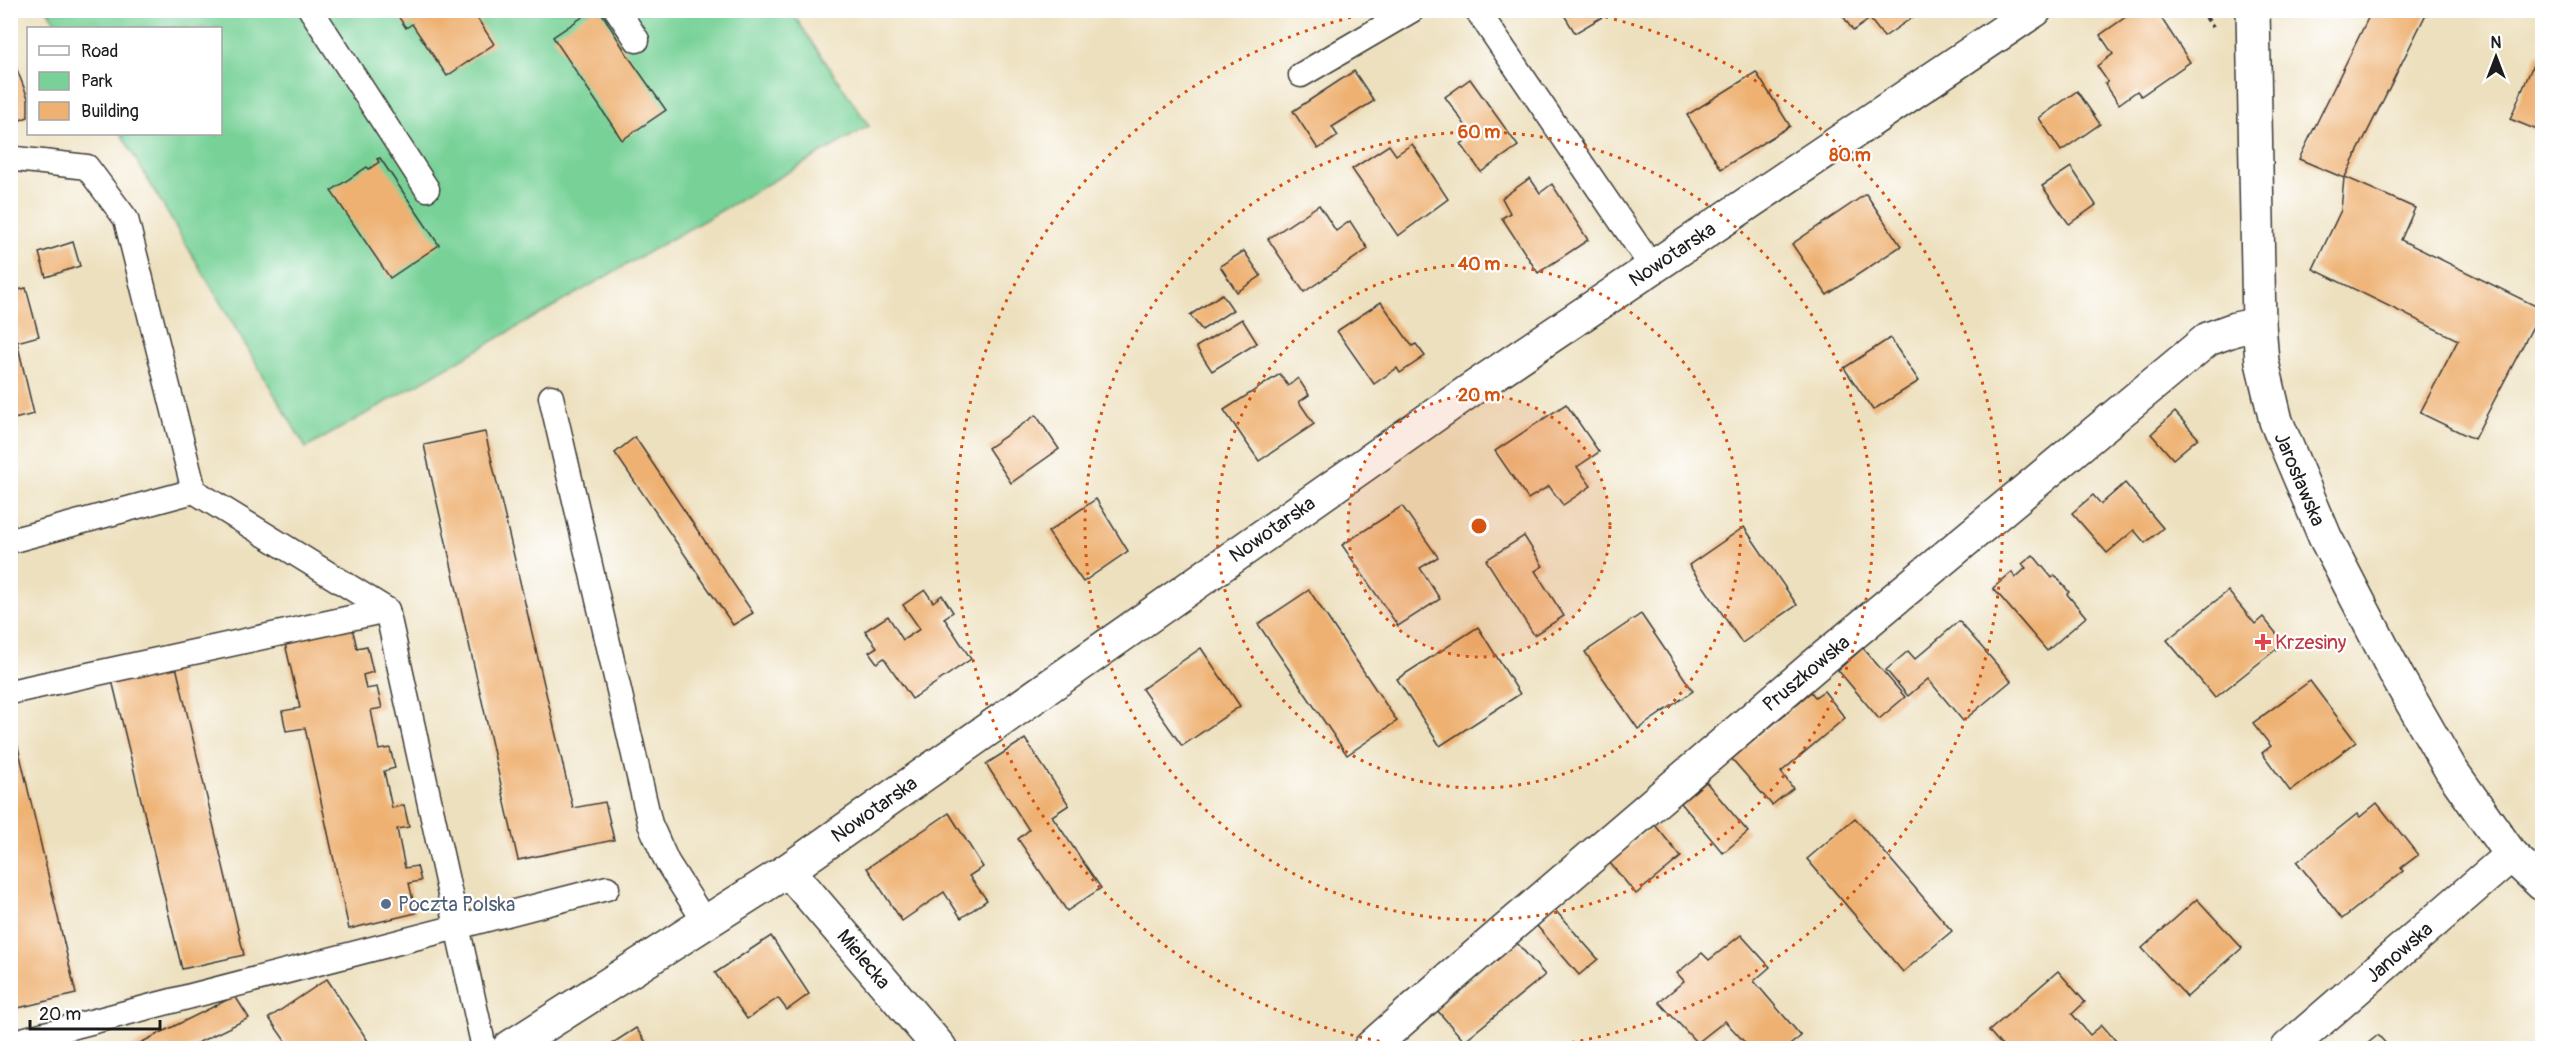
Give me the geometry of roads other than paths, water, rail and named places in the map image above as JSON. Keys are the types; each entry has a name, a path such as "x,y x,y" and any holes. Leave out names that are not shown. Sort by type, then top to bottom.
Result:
{"street":[{"name":"Nowotarska","path":"509,1048 788,870 1472,388 2035,10"},
{"name":"Jarosławska","path":"2253,10 2259,324 2262,362 2276,421 2325,537 2398,678 2451,770 2511,855 2542,884"},
{"name":"Pruszkowska","path":"1370,1048 1814,666 2208,339 2235,329 2259,324"},
{"name":"Janowska","path":"2288,1048 2511,855"},
{"name":"Mielecka","path":"788,870 940,1048"}],"lane":[{"path":"310,10 427,189"},
{"path":"617,10 638,40"},
{"path":"1301,75 1412,10"},
{"path":"1477,10 1652,267"},
{"path":"10,161 16,159 87,167 126,219 194,491 387,610 484,1048"},
{"path":"551,397 650,824 667,862 705,922"},
{"path":"10,541 194,491"},
{"path":"10,692 387,610"},
{"path":"10,1043 607,888"}],"place":[{"name":"Krzesiny","path":"2263,642"},
{"name":"Poczta Polska","path":"386,904"}]}
